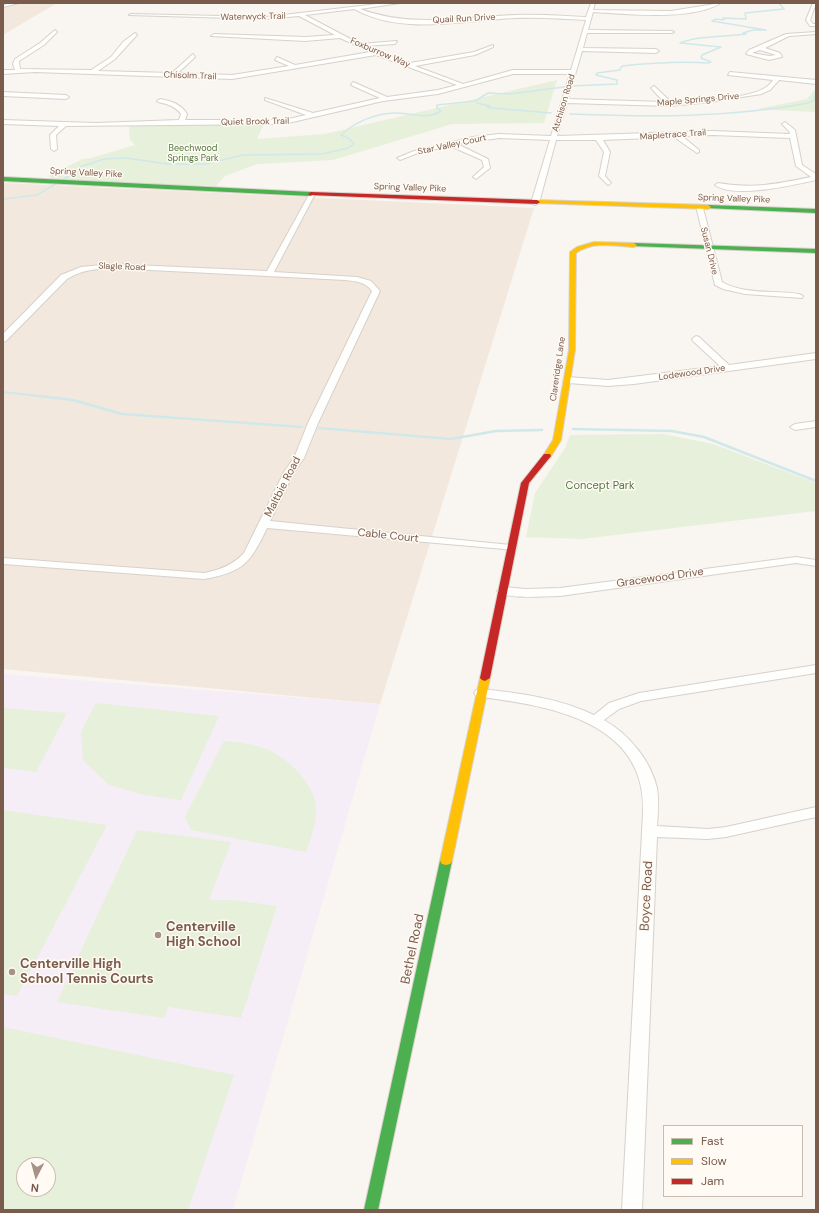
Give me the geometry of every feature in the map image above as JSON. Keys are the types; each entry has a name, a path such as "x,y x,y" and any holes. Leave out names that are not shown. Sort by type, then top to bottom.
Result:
{"street":[{"path":"3,6 17,3"},
{"name":"Quail Run Drive","path":"343,3 375,17 406,21 497,17 588,19"},
{"name":"Waterwyck Trail","path":"131,15 254,19 301,15 398,3"},
{"name":"Atchison Road","path":"535,203 593,3"},
{"path":"691,3 709,6"},
{"path":"591,11 665,13 692,11 719,3"},
{"path":"815,5 808,20 812,25 816,25"},
{"name":"Foxburrow Way","path":"301,15 376,53 462,85"},
{"path":"497,17 507,25"},
{"path":"18,70 16,64 17,60 42,44 55,31"},
{"path":"585,31 672,32"},
{"path":"760,48 780,56 769,58 749,54 751,51 788,35 816,33"},
{"path":"92,72 113,58 125,43 136,34"},
{"path":"214,36 305,39 341,36"},
{"path":"359,45 395,42"},
{"path":"409,65 475,53 491,46"},
{"path":"580,49 656,51"},
{"name":"Chisolm Trail","path":"3,72 18,70 232,77 376,53"},
{"path":"173,75 193,56"},
{"path":"277,59 296,67"},
{"name":"Quiet Brook Trail","path":"3,122 96,125 181,122 280,122 316,116 387,99 433,93 521,71 573,72"},
{"path":"730,74 816,82"},
{"name":"Maple Springs Drive","path":"564,101 669,104 760,93 768,89 778,78"},
{"path":"353,84 387,99"},
{"path":"654,88 669,104"},
{"path":"3,94 66,97"},
{"path":"268,99 316,116"},
{"path":"160,101 170,103 183,110 184,114 181,122"},
{"path":"54,148 53,135 64,124"},
{"path":"785,124 791,128 794,136 799,166 816,178"},
{"name":"Mapletrace Trail","path":"553,138 599,139 722,133 794,136"},
{"path":"676,135 697,151"},
{"name":"Star Valley Court","path":"400,158 473,139 500,136 553,138"},
{"path":"599,139 607,152 602,176 608,183"},
{"path":"451,144 485,159 487,168 476,177"},
{"path":"718,185 736,188 770,188 816,178"},
{"name":"Spring Valley Pike","path":"3,179 535,203 816,211"},
{"path":"269,274 312,194"},
{"name":"Susan Drive","path":"699,208 716,280 723,286 745,291 776,292 799,296"},
{"name":"Clareridge Lane","path":"481,693 525,483 530,475 550,453 557,440 568,380 573,331 572,256 576,249 584,245 596,244 816,251"},
{"name":"Slagle Road","path":"3,339 64,277 80,269 112,266 269,274"},
{"name":"Maltbie Road","path":"3,561 182,575 217,574 233,568 247,557 289,472 299,458 313,423 376,291 368,283 349,278 269,274"},
{"path":"696,339 727,368"},
{"name":"Lodewood Drive","path":"568,380 621,382 816,356"},
{"path":"794,427 816,424"},
{"name":"Cable Court","path":"264,524 511,548"},
{"name":"Gracewood Drive","path":"503,591 526,593 560,592 796,560 816,563"},
{"path":"595,721 614,706 639,697 816,669"},
{"name":"Boyce Road","path":"481,693 542,701 573,710 595,721 624,744 641,767 650,795 650,831 632,1210"},
{"name":"Bethel Road","path":"371,1210 481,693"},
{"path":"650,831 688,834 714,833 816,812"}],"shaded area":[{"path":"3,3 57,3 3,35"},
{"path":"3,183 534,208 380,704 3,669"},
{"name":"Centerville High School","path":"3,674 380,704 233,1210 3,1210"}],"green space":[{"name":"Beechwood Springs Park","path":"557,80 544,123 452,124 333,160 257,164 225,176 216,186 125,183 52,178 48,176 83,159 135,145 130,140 129,126 169,124 264,124 257,139 325,134"},
{"path":"816,88 816,112 757,109 807,99"},
{"name":"Concept Park","path":"663,434 713,444 816,483 816,511 582,539 526,537 535,493 565,448 570,435"},
{"path":"96,703 219,716 181,800 144,795 109,785 83,760 81,732"},
{"path":"3,708 67,713 36,772 3,768"},
{"path":"224,741 266,749 283,758 305,780 314,798 316,807 315,824 306,852 191,830 185,817"},
{"path":"3,810 107,825 17,996 3,994"},
{"path":"137,830 231,842 209,900 233,900 277,906 241,1018 168,1007 164,1018 57,1002"},
{"path":"3,1027 234,1075 188,1210 3,1210"}],"waterway":[{"path":"3,199 37,195 79,170 80,167 104,159 126,158 168,164 206,164 243,155 322,154 348,148 354,144 350,139 341,135 359,122 388,113 425,116 436,114 441,111 437,108 437,105 475,101 488,93 510,94 571,86 617,84 617,80 596,75 597,73 620,70 622,66 686,62 708,63 711,62 701,58 702,55 721,47 680,43 704,37 746,34 743,33 753,30 766,30 712,21 716,19 724,20 723,18 746,19 745,13 784,9 779,3"},
{"path":"570,114 630,116 719,114 778,108 808,103 814,100 816,91"},
{"path":"477,103 490,106 487,107 491,108 551,113"},
{"path":"3,392 39,396"},
{"path":"39,396 48,397"},
{"path":"39,396 73,400 122,414 302,427"},
{"path":"319,428 451,439 496,431 542,430"},
{"path":"573,429 672,431 704,437 816,481"}],"traffic: fast":[{"path":"3,179 311,194"},
{"path":"708,207 816,211"},
{"path":"634,245 816,251"},
{"path":"371,1210 446,861"}],"traffic: slow":[{"path":"537,202 708,207"},
{"path":"547,456 557,440 572,350 573,252 586,245 594,244 634,245"},
{"path":"446,861 485,678"}],"traffic: jam":[{"path":"311,194 537,202"},
{"path":"485,678 525,483 547,456"}],"place":[{"name":"Centerville High School","path":"158,935"},
{"name":"Centerville High School Tennis Courts","path":"12,972"}]}
